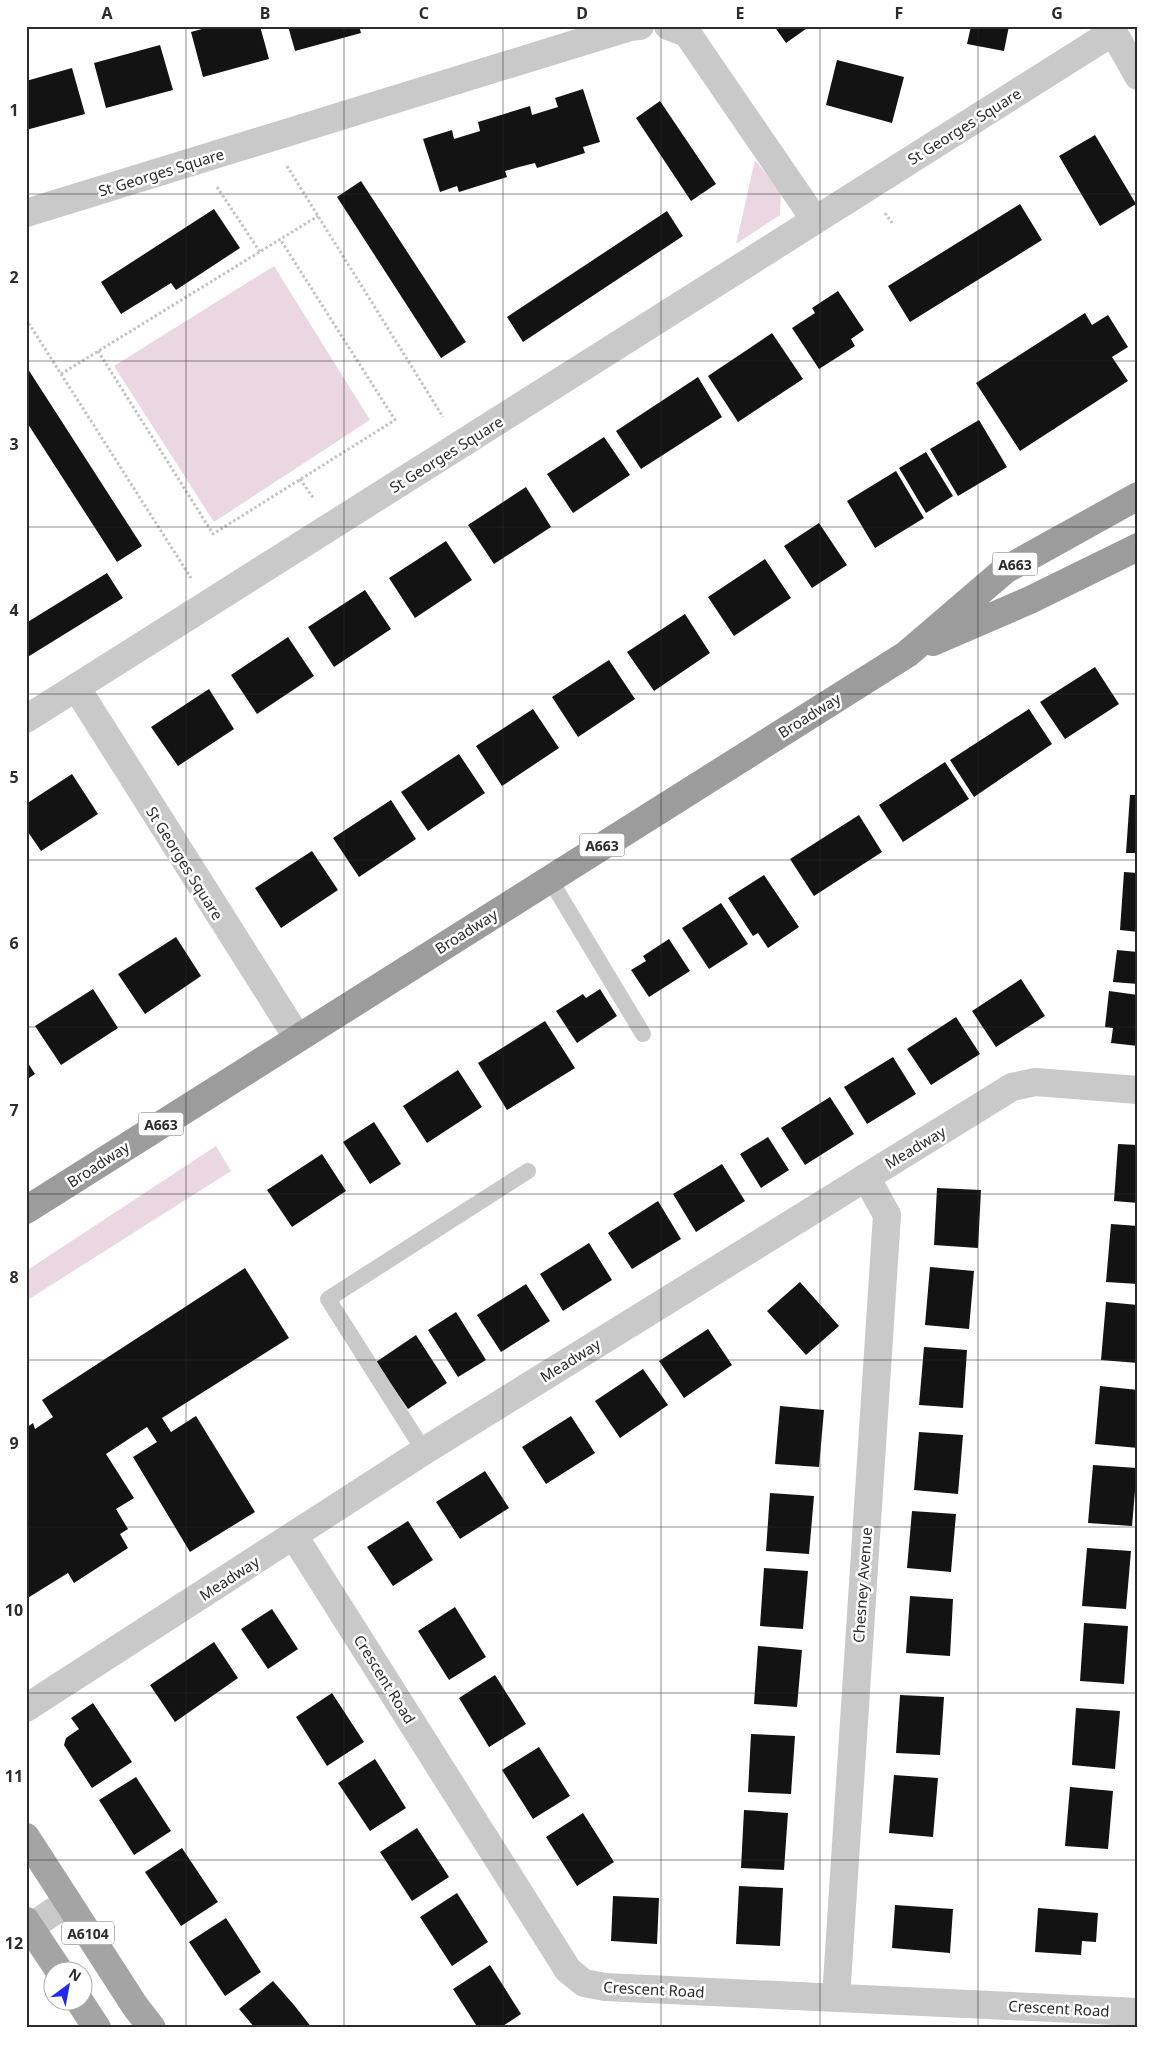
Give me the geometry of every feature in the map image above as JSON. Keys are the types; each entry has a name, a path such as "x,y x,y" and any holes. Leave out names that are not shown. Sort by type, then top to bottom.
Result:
{"highway":[{"name":"Broadway","path":"907,654 1005,570 1138,496"},
{"name":"Broadway","path":"26,1210 297,1037 907,654 1030,600 1138,547"}],"main road":[{"name":"A6104","path":"26,1837 152,2028"},
{"name":"A6104","path":"28,1926 53,1962"},
{"path":"87,2012 97,2028"}],"street":[{"name":"St Georges Square","path":"26,213 620,30 640,26"},
{"path":"668,26 687,33 815,220"},
{"name":"St Georges Square","path":"26,719 815,220 1112,29"},
{"path":"1112,29 1138,76"},
{"name":"St Georges Square","path":"76,687 297,1037"},
{"name":"Meadway","path":"26,1708 424,1451 1012,1087 1035,1082 1138,1090"},
{"name":"Chesney Avenue","path":"836,1998 887,1215 866,1177"},
{"name":"Crescent Road","path":"294,1536 568,1970 584,1983 605,1987 1138,2012"},
{"path":"28,1926 68,1902"}],"lane":[{"path":"549,878 643,1034"},
{"path":"424,1451 328,1299 528,1171"}],"path":[{"path":"283,160 446,422"},
{"path":"214,181 260,252"},
{"path":"61,374 318,216"},
{"path":"98,351 213,534 395,420 280,239"},
{"path":"26,319 192,581"},
{"path":"300,479 316,503"}],"shaded area":[{"path":"755,160 781,192 780,215 736,244"},
{"path":"274,266 370,420 214,522 114,366"},
{"path":"216,1146 231,1171 26,1301 26,1271"}],"building":[{"path":"213,26 260,26 269,59 203,77 191,32"},
{"path":"288,26 359,26 361,33 295,51"},
{"path":"774,26 810,26 786,43"},
{"path":"971,26 1009,26 1004,51 967,44"},
{"path":"160,45 173,90 106,108 94,63"},
{"path":"837,60 904,77 892,123 826,105"},
{"path":"72,68 85,114 26,130 26,81"},
{"path":"583,89 600,142 583,147 585,153 537,168 535,163 505,171 507,177 459,192 457,186 440,192 423,139 452,130 454,139 480,131 478,122 530,106 532,115 558,107 555,98"},
{"path":"660,101 716,184 691,201 636,118"},
{"path":"1095,135 1136,204 1100,226 1059,156"},
{"path":"361,181 466,342 441,358 337,197"},
{"path":"1020,204 1042,240 910,322 888,286"},
{"path":"214,209 240,248 176,290 171,283 121,314 101,282"},
{"path":"667,211 683,236 523,342 507,317"},
{"path":"838,291 864,330 851,339 855,346 819,369 792,328 815,313 812,308"},
{"path":"1085,313 1092,325 1108,315 1128,347 1112,357 1128,381 1020,451 976,383"},
{"path":"772,333 803,379 738,422 708,376"},
{"path":"26,366 142,546 117,562 26,421"},
{"path":"698,377 722,417 641,469 616,431"},
{"path":"979,420 1007,467 958,496 930,449"},
{"path":"604,437 630,475 573,513 547,474"},
{"path":"926,452 953,496 926,513 899,468"},
{"path":"896,471 924,518 875,548 847,501"},
{"path":"526,487 551,527 494,564 468,525"},
{"path":"819,523 847,565 812,588 784,546"},
{"path":"446,541 472,580 415,618 389,578"},
{"path":"765,559 791,598 734,636 708,597"},
{"path":"107,573 123,598 26,658 26,623"},
{"path":"365,590 391,629 334,667 308,627"},
{"path":"685,614 710,653 654,691 627,652"},
{"path":"288,637 314,676 257,714 231,675"},
{"path":"609,660 635,699 578,737 552,697"},
{"path":"1095,667 1119,704 1065,739 1040,702"},
{"path":"209,689 234,729 178,766 151,727"},
{"path":"533,709 559,748 502,786 476,746"},
{"path":"1029,709 1052,744 974,797 950,760"},
{"path":"459,754 485,793 428,831 401,792"},
{"path":"945,762 969,799 903,842 879,805"},
{"path":"72,774 98,814 41,851 26,829 26,804"},
{"path":"1130,795 1138,795 1138,853 1126,853"},
{"path":"391,800 416,839 359,877 333,838"},
{"path":"859,815 882,852 814,896 790,859"},
{"path":"312,851 338,890 281,928 255,888"},
{"path":"1124,872 1138,873 1138,932 1120,930"},
{"path":"764,875 799,927 768,948 758,933 753,936 728,898"},
{"path":"721,903 748,944 709,969 682,928"},
{"path":"176,937 201,976 145,1014 118,974"},
{"path":"669,939 690,971 649,997 631,970 646,961 643,956"},
{"path":"1117,950 1138,952 1138,984 1113,982"},
{"path":"1021,979 1045,1016 996,1047 972,1011"},
{"path":"93,989 118,1028 61,1065 35,1026"},
{"path":"600,989 617,1016 577,1043 556,1011 583,994 586,998"},
{"path":"1109,991 1138,995 1138,1046 1111,1043 1113,1028 1105,1027"},
{"path":"956,1017 980,1054 931,1085 907,1049"},
{"path":"545,1021 575,1068 507,1110 478,1063"},
{"path":"893,1057 916,1094 867,1124 844,1087"},
{"path":"26,1060 35,1074 26,1080"},
{"path":"458,1070 482,1107 427,1143 403,1106"},
{"path":"830,1097 854,1134 805,1165 781,1128"},
{"path":"374,1122 401,1164 370,1184 343,1142"},
{"path":"768,1137 789,1170 761,1188 740,1154"},
{"path":"1118,1144 1138,1145 1138,1203 1114,1201"},
{"path":"322,1154 346,1191 292,1227 267,1190"},
{"path":"722,1164 745,1201 696,1232 673,1194"},
{"path":"937,1188 981,1190 978,1248 934,1245"},
{"path":"658,1201 681,1239 632,1269 608,1233"},
{"path":"1111,1224 1138,1226 1138,1284 1106,1282"},
{"path":"589,1243 612,1280 563,1311 540,1274"},
{"path":"930,1267 974,1271 969,1329 925,1325"},
{"path":"245,1268 289,1338 162,1418 171,1432 196,1416 255,1512 190,1552 133,1457 157,1442 147,1427 106,1454 134,1498 116,1509 128,1529 120,1534 128,1548 74,1583 68,1573 26,1599 26,1428 33,1423 35,1429 53,1417 42,1400"},
{"path":"800,1282 839,1326 806,1355 767,1311"},
{"path":"526,1284 550,1321 501,1352 477,1315"},
{"path":"1106,1302 1138,1305 1138,1363 1101,1360"},
{"path":"456,1312 486,1360 458,1377 428,1330"},
{"path":"708,1329 732,1365 684,1398 659,1361"},
{"path":"416,1335 447,1383 408,1409 376,1362"},
{"path":"924,1347 967,1350 963,1408 919,1405"},
{"path":"643,1369 668,1405 620,1438 595,1401"},
{"path":"1100,1386 1138,1390 1138,1448 1095,1444"},
{"path":"780,1406 824,1410 819,1467 775,1464"},
{"path":"571,1416 595,1453 546,1484 522,1447"},
{"path":"919,1432 963,1435 958,1494 914,1490"},
{"path":"1093,1465 1137,1468 1132,1526 1088,1523"},
{"path":"485,1471 509,1508 460,1539 436,1502"},
{"path":"770,1493 814,1496 809,1554 766,1551"},
{"path":"912,1511 956,1514 951,1572 907,1568"},
{"path":"408,1521 433,1560 393,1586 367,1547"},
{"path":"1087,1548 1131,1551 1126,1609 1082,1606"},
{"path":"764,1568 808,1571 803,1629 760,1626"},
{"path":"910,1596 953,1599 950,1656 906,1653"},
{"path":"455,1607 486,1657 449,1680 418,1631"},
{"path":"272,1609 298,1649 268,1669 241,1629"},
{"path":"1084,1623 1128,1626 1124,1684 1080,1681"},
{"path":"214,1642 238,1678 175,1722 150,1685"},
{"path":"758,1646 802,1650 797,1707 754,1704"},
{"path":"495,1675 526,1724 489,1747 459,1698"},
{"path":"332,1693 364,1742 327,1766 296,1717"},
{"path":"900,1695 944,1697 940,1755 896,1753"},
{"path":"93,1703 132,1762 92,1788 64,1745 66,1738 79,1729 71,1718"},
{"path":"1076,1708 1120,1711 1115,1769 1072,1765"},
{"path":"751,1734 795,1736 791,1794 748,1792"},
{"path":"539,1747 570,1796 533,1819 502,1770"},
{"path":"375,1759 406,1808 370,1831 338,1783"},
{"path":"894,1775 938,1778 933,1837 889,1833"},
{"path":"136,1777 171,1831 134,1855 99,1800"},
{"path":"1070,1787 1113,1791 1108,1849 1065,1846"},
{"path":"744,1810 788,1813 784,1870 741,1868"},
{"path":"583,1813 614,1862 577,1886 546,1837"},
{"path":"417,1828 449,1877 412,1901 380,1852"},
{"path":"182,1848 218,1902 181,1926 145,1872"},
{"path":"739,1886 783,1888 780,1946 736,1944"},
{"path":"457,1893 488,1942 452,1966 420,1917"},
{"path":"613,1896 659,1898 657,1944 611,1941"},
{"path":"895,1905 953,1909 950,1953 892,1948"},
{"path":"1038,1908 1098,1913 1096,1942 1082,1941 1081,1955 1035,1952"},
{"path":"226,1918 261,1972 225,1996 189,1942"},
{"path":"490,1965 521,2014 500,2028 478,2028 453,1989"},
{"path":"273,1981 312,2028 255,2028 239,2009"}]}
